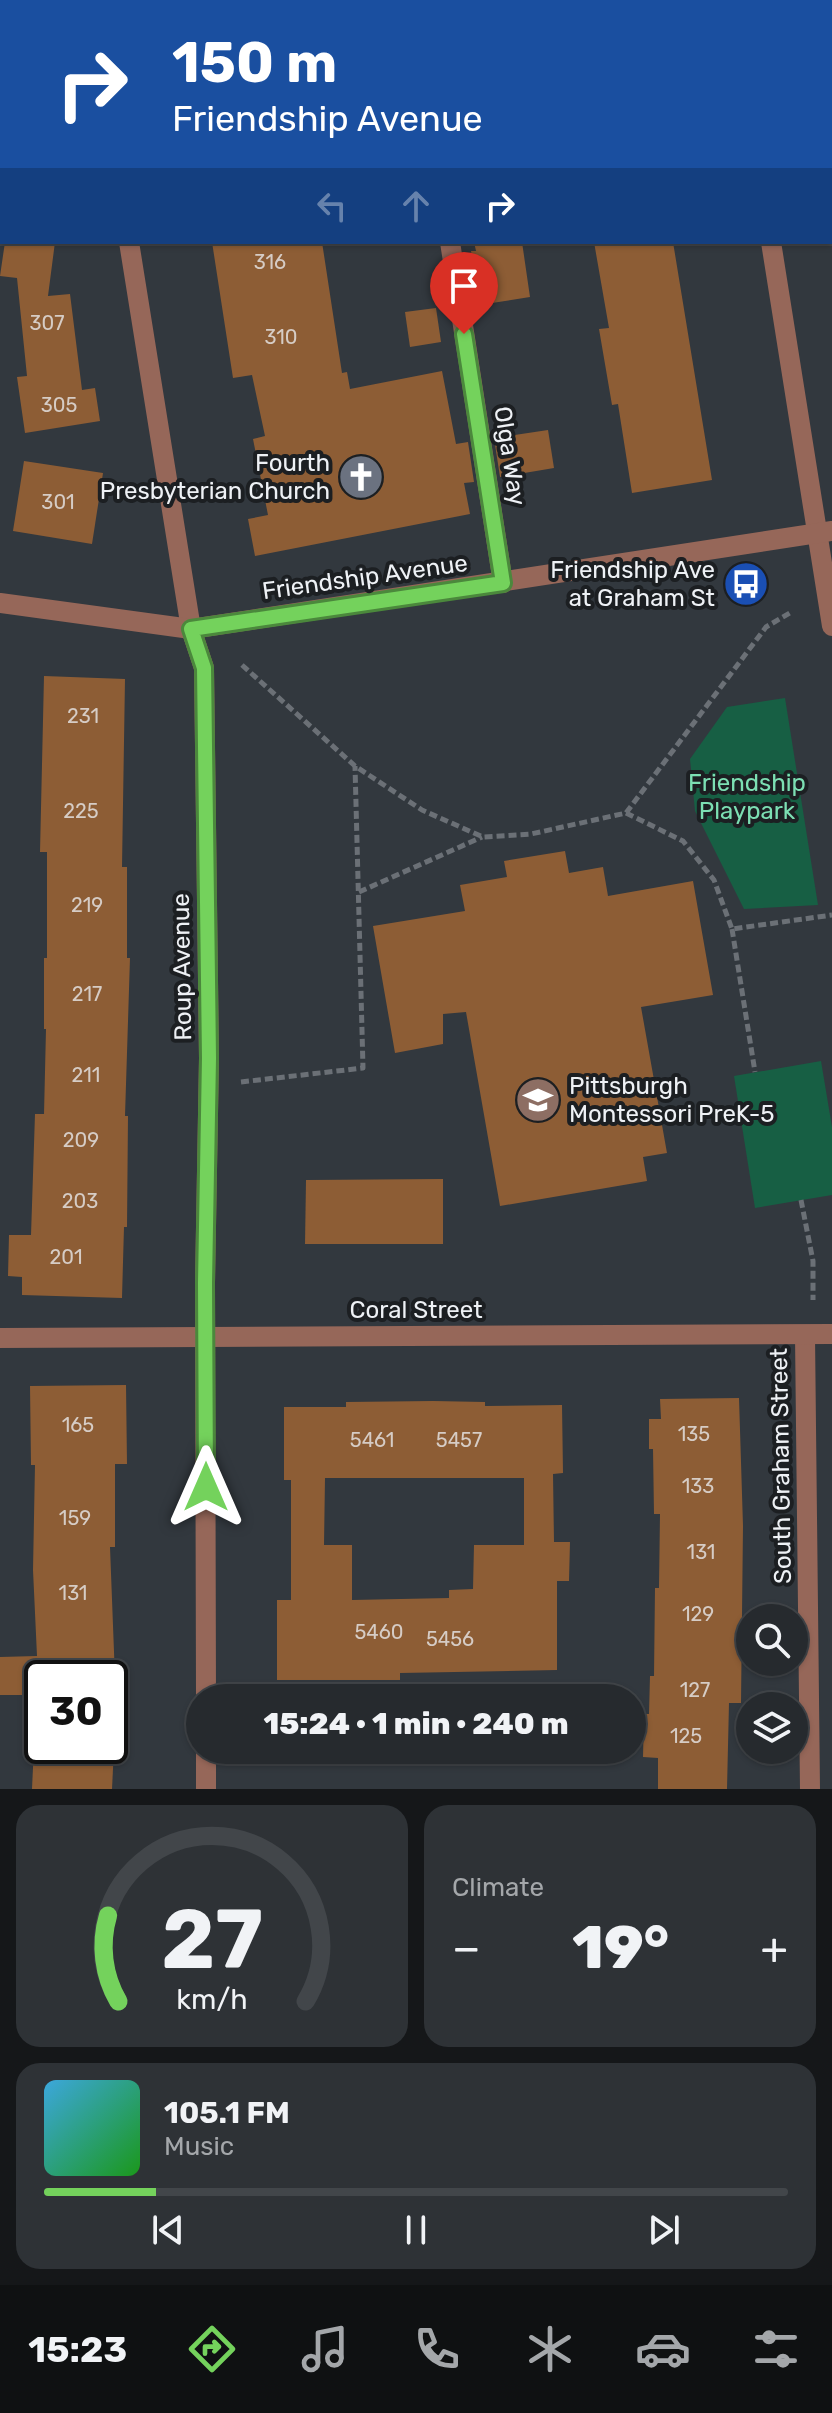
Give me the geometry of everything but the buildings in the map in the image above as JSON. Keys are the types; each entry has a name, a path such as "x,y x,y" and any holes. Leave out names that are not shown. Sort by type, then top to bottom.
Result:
{"street":[{"name":"Roup Avenue","path":"129,244 191,629 204,668 209,1058 206,1684"},
{"name":"Olga Way","path":"450,244 503,583"},
{"path":"771,244 825,532 832,626"},
{"name":"Friendship Avenue","path":"0,603 191,629 825,532"},
{"name":"Coral Street","path":"0,1338 832,1334"},
{"name":"South Graham Street","path":"805,1335 810,1789"},
{"path":"206,1764 206,1789"}],"path":[{"path":"626,813 766,627 793,611"},
{"path":"242,665 355,766 422,810 483,837"},
{"path":"241,1082 363,1068 355,766"},
{"path":"359,892 483,837 531,834 626,813 683,841 714,880 732,929 755,1072"},
{"path":"732,929 832,915"},
{"path":"801,1200 813,1261 813,1300"}],"green space":[{"name":"Friendship Playpark","path":"785,698 818,905 744,909 695,811 690,759 727,707"},
{"path":"821,1061 832,1127 832,1195 755,1208 734,1076"}],"place":[{"name":"Fourth Presbyterian Church","path":"361,477"},
{"name":"Friendship Ave at Graham St","path":"746,584"},
{"name":"Pittsburgh Montessori PreK-5","path":"538,1100"}],"route":[{"path":"206,1487 205,1283 209,1058 204,668 191,629 503,583 464,334"}]}
